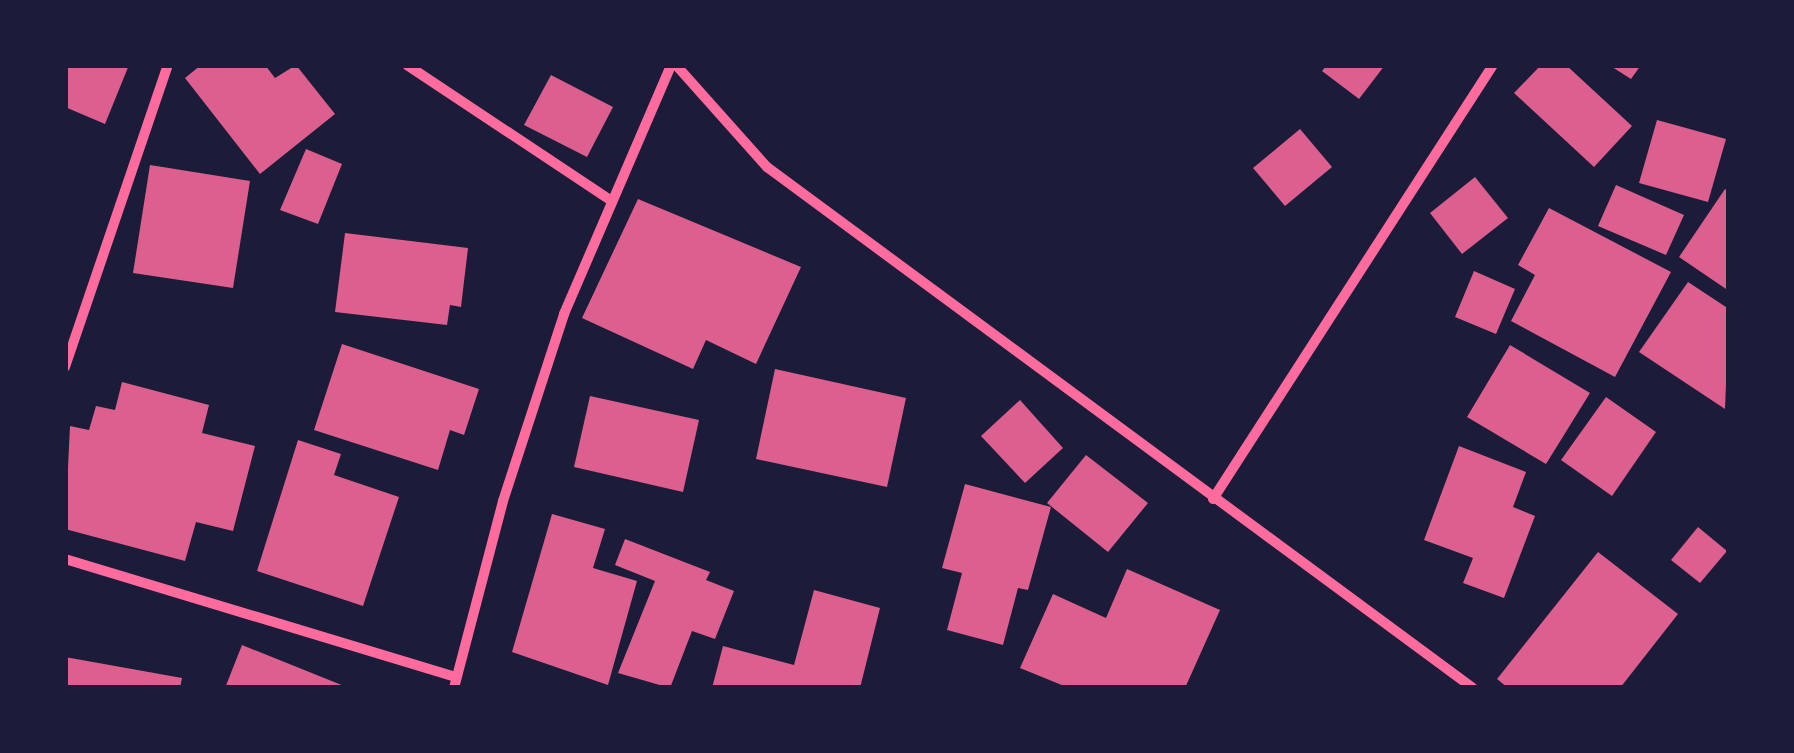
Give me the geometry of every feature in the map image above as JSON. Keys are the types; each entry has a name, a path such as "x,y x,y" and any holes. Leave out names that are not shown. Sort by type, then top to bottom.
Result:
{"street":[{"path":"65,367 168,65"},
{"path":"407,65 612,202"},
{"path":"65,559 455,683 564,314 674,65 766,167 1473,688"},
{"path":"1213,499 1493,65"}],"building":[{"path":"65,65 129,65 105,124 65,107"},
{"path":"201,65 265,65 275,78 296,65 335,114 260,174 185,78"},
{"path":"1327,65 1385,65 1359,99 1322,71"},
{"path":"1541,65 1566,65 1632,126 1594,167 1514,93"},
{"path":"1609,65 1641,65 1631,79"},
{"path":"551,75 613,107 587,157 524,125"},
{"path":"1657,120 1726,139 1708,202 1639,183"},
{"path":"1300,129 1332,167 1285,206 1253,168"},
{"path":"306,149 342,164 318,224 280,210"},
{"path":"150,165 250,181 233,288 133,273"},
{"path":"1475,177 1508,218 1462,254 1430,213"},
{"path":"1616,185 1684,215 1666,255 1598,226"},
{"path":"1725,189 1729,192 1729,291 1679,257"},
{"path":"638,199 801,267 756,364 706,340 693,369 582,318"},
{"path":"1549,208 1671,272 1615,377 1511,321 1535,275 1518,265"},
{"path":"345,233 468,248 461,307 450,305 447,325 335,312"},
{"path":"1474,271 1515,289 1496,334 1455,317"},
{"path":"1688,282 1729,309 1725,409 1639,352"},
{"path":"342,344 479,389 464,435 450,430 438,470 314,430"},
{"path":"1510,345 1590,393 1546,464 1467,417"},
{"path":"775,369 906,398 887,487 756,459"},
{"path":"122,382 209,405 202,433 255,446 233,531 196,522 185,561 65,529 70,426 89,430 96,406 115,410"},
{"path":"590,396 699,420 683,492 574,467"},
{"path":"1606,397 1656,432 1612,496 1561,460"},
{"path":"1020,400 1063,448 1025,483 981,436"},
{"path":"298,440 341,454 334,475 399,497 363,606 257,571"},
{"path":"1459,446 1526,472 1513,507 1535,516 1504,598 1463,583 1473,558 1424,540"},
{"path":"1086,455 1148,503 1108,552 1047,503"},
{"path":"965,484 1051,507 1028,590 1018,588 1003,645 947,630 962,573 942,568"},
{"path":"552,514 605,529 593,568 637,581 608,685 512,652"},
{"path":"1698,527 1727,551 1700,583 1671,560"},
{"path":"625,539 710,572 706,580 734,591 715,639 692,631 670,688 618,673 655,581 615,565"},
{"path":"1598,552 1678,614 1620,688 1508,688 1497,679"},
{"path":"1127,569 1220,610 1185,688 1069,688 1020,668 1053,594 1106,618"},
{"path":"814,590 880,608 860,688 712,688 723,646 794,665"},
{"path":"242,645 349,688 225,688"},
{"path":"65,657 182,678 180,688 65,688"}]}
